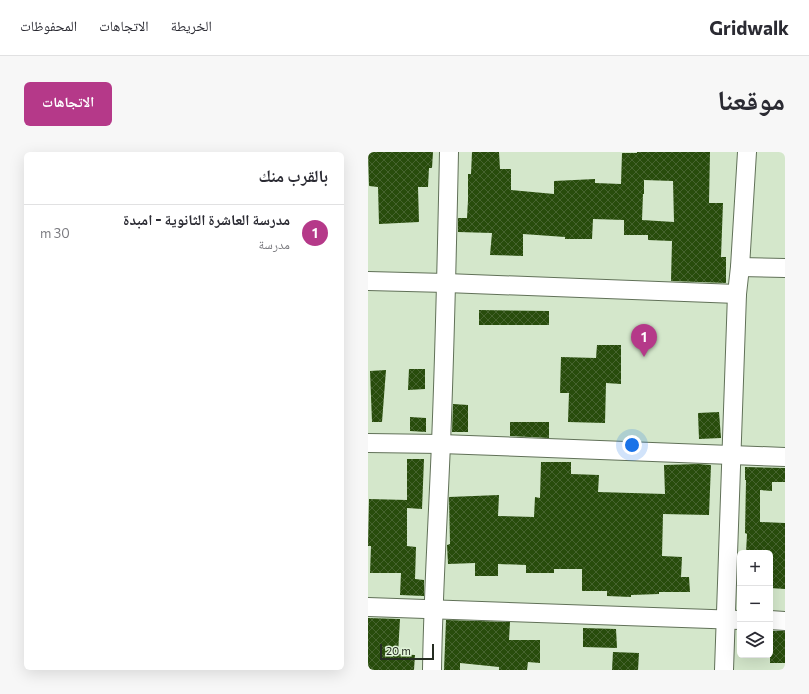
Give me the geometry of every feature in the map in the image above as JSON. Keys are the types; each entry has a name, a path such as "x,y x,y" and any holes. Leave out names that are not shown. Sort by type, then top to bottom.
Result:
{"street":[{"path":"432,670 433,609 441,444 449,152"},
{"path":"724,670 733,619 731,455 737,294 747,152"},
{"path":"740,266 785,268"},
{"path":"368,281 737,294"},
{"path":"368,443 441,444 785,457"},
{"path":"368,607 733,619"},
{"path":"773,620 785,621"}],"building":[{"path":"368,152 433,152 432,168 429,168 428,187 418,187 419,222 379,224 378,187 369,186"},
{"path":"472,152 499,152 500,169 511,169 511,190 554,194 554,181 595,179 595,183 621,184 622,153 710,152 709,203 723,203 721,257 726,257 726,283 671,281 672,241 648,240 648,235 624,235 624,220 593,219 592,239 565,239 565,237 523,234 523,256 490,255 492,233 458,232 458,218 467,218 468,174 471,174","holes":["644,180 673,181 674,222 642,220"]},
{"path":"479,310 549,311 549,325 479,325"},
{"path":"597,345 621,345 621,384 606,383 605,423 568,422 569,393 560,393 561,357 596,358"},
{"path":"409,369 425,369 425,389 408,390"},
{"path":"386,370 382,422 372,422 370,371"},
{"path":"453,404 468,405 468,432 452,432"},
{"path":"719,412 721,438 699,439 698,413"},
{"path":"410,417 426,418 426,432 410,431"},
{"path":"510,422 549,422 549,438 510,436"},
{"path":"407,459 424,459 422,509 407,508 407,546 416,547 415,579 424,580 424,596 400,595 401,573 370,573 371,546 368,546 369,499 407,500"},
{"path":"541,462 571,462 571,474 599,475 598,492 665,494 664,465 711,465 709,515 663,514 662,556 682,557 681,577 689,577 690,592 659,592 659,594 631,595 631,597 607,596 607,591 582,591 582,569 554,569 554,573 526,573 526,565 498,564 498,576 475,576 475,563 448,564 447,545 450,544 449,497 499,495 498,516 534,517 535,497 540,498"},
{"path":"745,467 785,468 785,482 772,482 772,491 760,490 760,522 785,523 785,589 773,588 773,550 746,550"},
{"path":"368,618 400,619 398,654 415,655 414,670 368,670"},
{"path":"446,620 510,622 509,640 540,640 540,663 528,662 527,670 499,670 499,667 460,663 460,670 444,670"},
{"path":"583,628 616,629 617,648 583,647"},
{"path":"773,631 785,631 785,663 770,663 770,658 773,658"},
{"path":"613,652 639,653 638,670 612,670"}],"place":[{"name":"مدرسة العاشرة الثانوية - امبدة","path":"644,357"}]}
